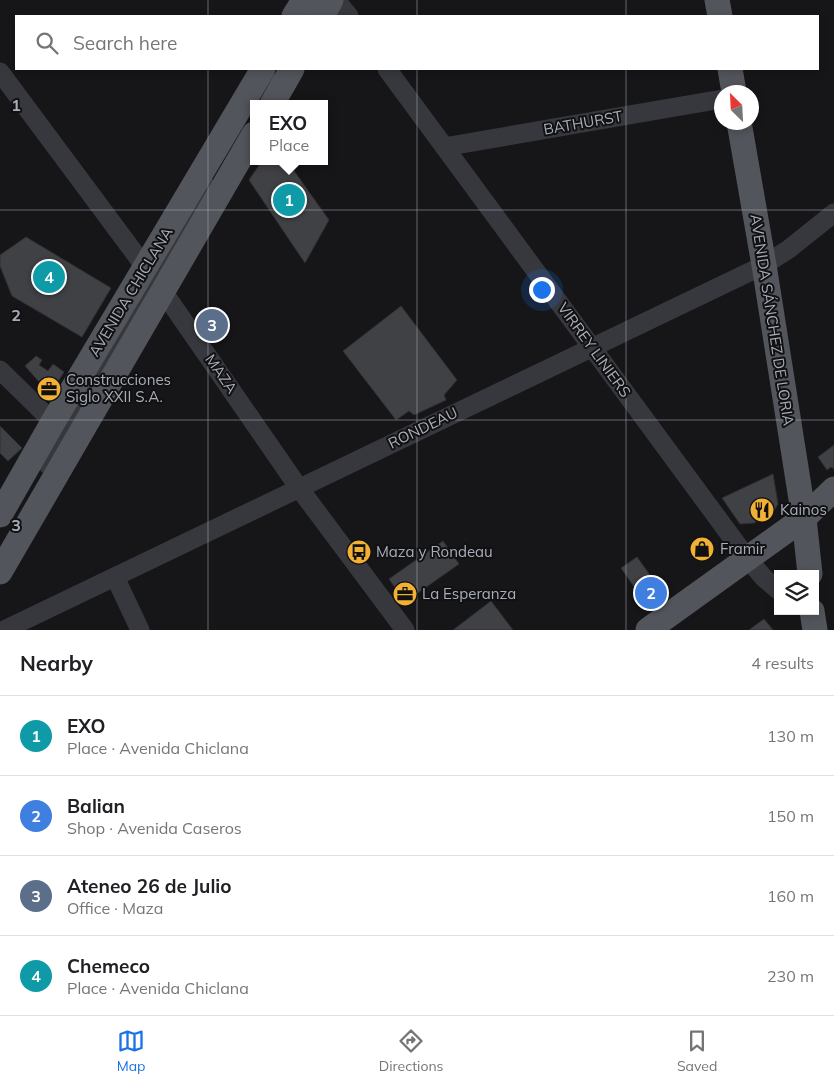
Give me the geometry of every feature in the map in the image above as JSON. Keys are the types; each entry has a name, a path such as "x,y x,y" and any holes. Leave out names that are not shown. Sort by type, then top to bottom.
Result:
{"main road":[{"path":"295,15 304,0"},
{"path":"323,15 331,0"},
{"path":"717,0 720,15"},
{"name":"AVENIDA CHICLANA","path":"0,572 262,70"},
{"path":"274,100 291,70"},
{"path":"730,70 733,85"},
{"name":"AVENIDA SÁNCHEZ DE LORIA","path":"740,130 804,518 810,570"},
{"name":"AVENIDA CHICLANA","path":"0,515 53,422 250,140"},
{"path":"648,630 804,518 834,489"},
{"path":"804,518 834,506"}],"street":[{"path":"308,15 316,0"},
{"path":"336,0 348,15"},
{"path":"258,100 275,70"},
{"name":"VIRREY LINIERS","path":"388,70 747,558 774,587"},
{"name":"MAZA","path":"0,72 154,279 299,488 405,630"},
{"name":"BATHURST","path":"444,147 714,100"},
{"path":"0,548 58,448 76,410 250,114"},
{"name":"RONDEAU","path":"4,630 764,265 789,249 834,213"},
{"path":"0,370 53,422"},
{"path":"114,577 140,630"}],"building":[{"path":"259,165 290,165 329,220 305,263 249,180"},
{"path":"26,237 111,288 82,337 12,296 0,266 0,255"},
{"path":"401,306 457,380 444,395 446,400 414,415 409,411 396,420 343,351"},
{"path":"36,356 42,360 39,365 48,371 53,364 64,372 50,394 25,366"},
{"path":"0,426 22,448 8,461 0,453"},
{"path":"834,445 834,469 831,467 827,470 818,457"},
{"path":"773,474 778,504 774,511 754,523 740,524 722,498"},
{"path":"443,541 459,564 405,602 389,579"},
{"path":"637,557 660,589 644,601 621,568"},
{"path":"491,601 513,630 453,630"},
{"path":"764,619 773,630 749,630"}],"place":[{"name":"EXO","path":"289,200"},
{"name":"Chemeco","path":"49,277"},
{"name":"Ateneo 26 de Julio","path":"212,325"},
{"name":"Construcciones Siglo XXII S.A.","path":"49,389"},
{"name":"Kainos","path":"762,510"},
{"name":"Framir","path":"702,549"},
{"name":"Maza y Rondeau","path":"359,552"},
{"name":"Balian","path":"651,593"},
{"name":"La Esperanza","path":"405,594"}]}
